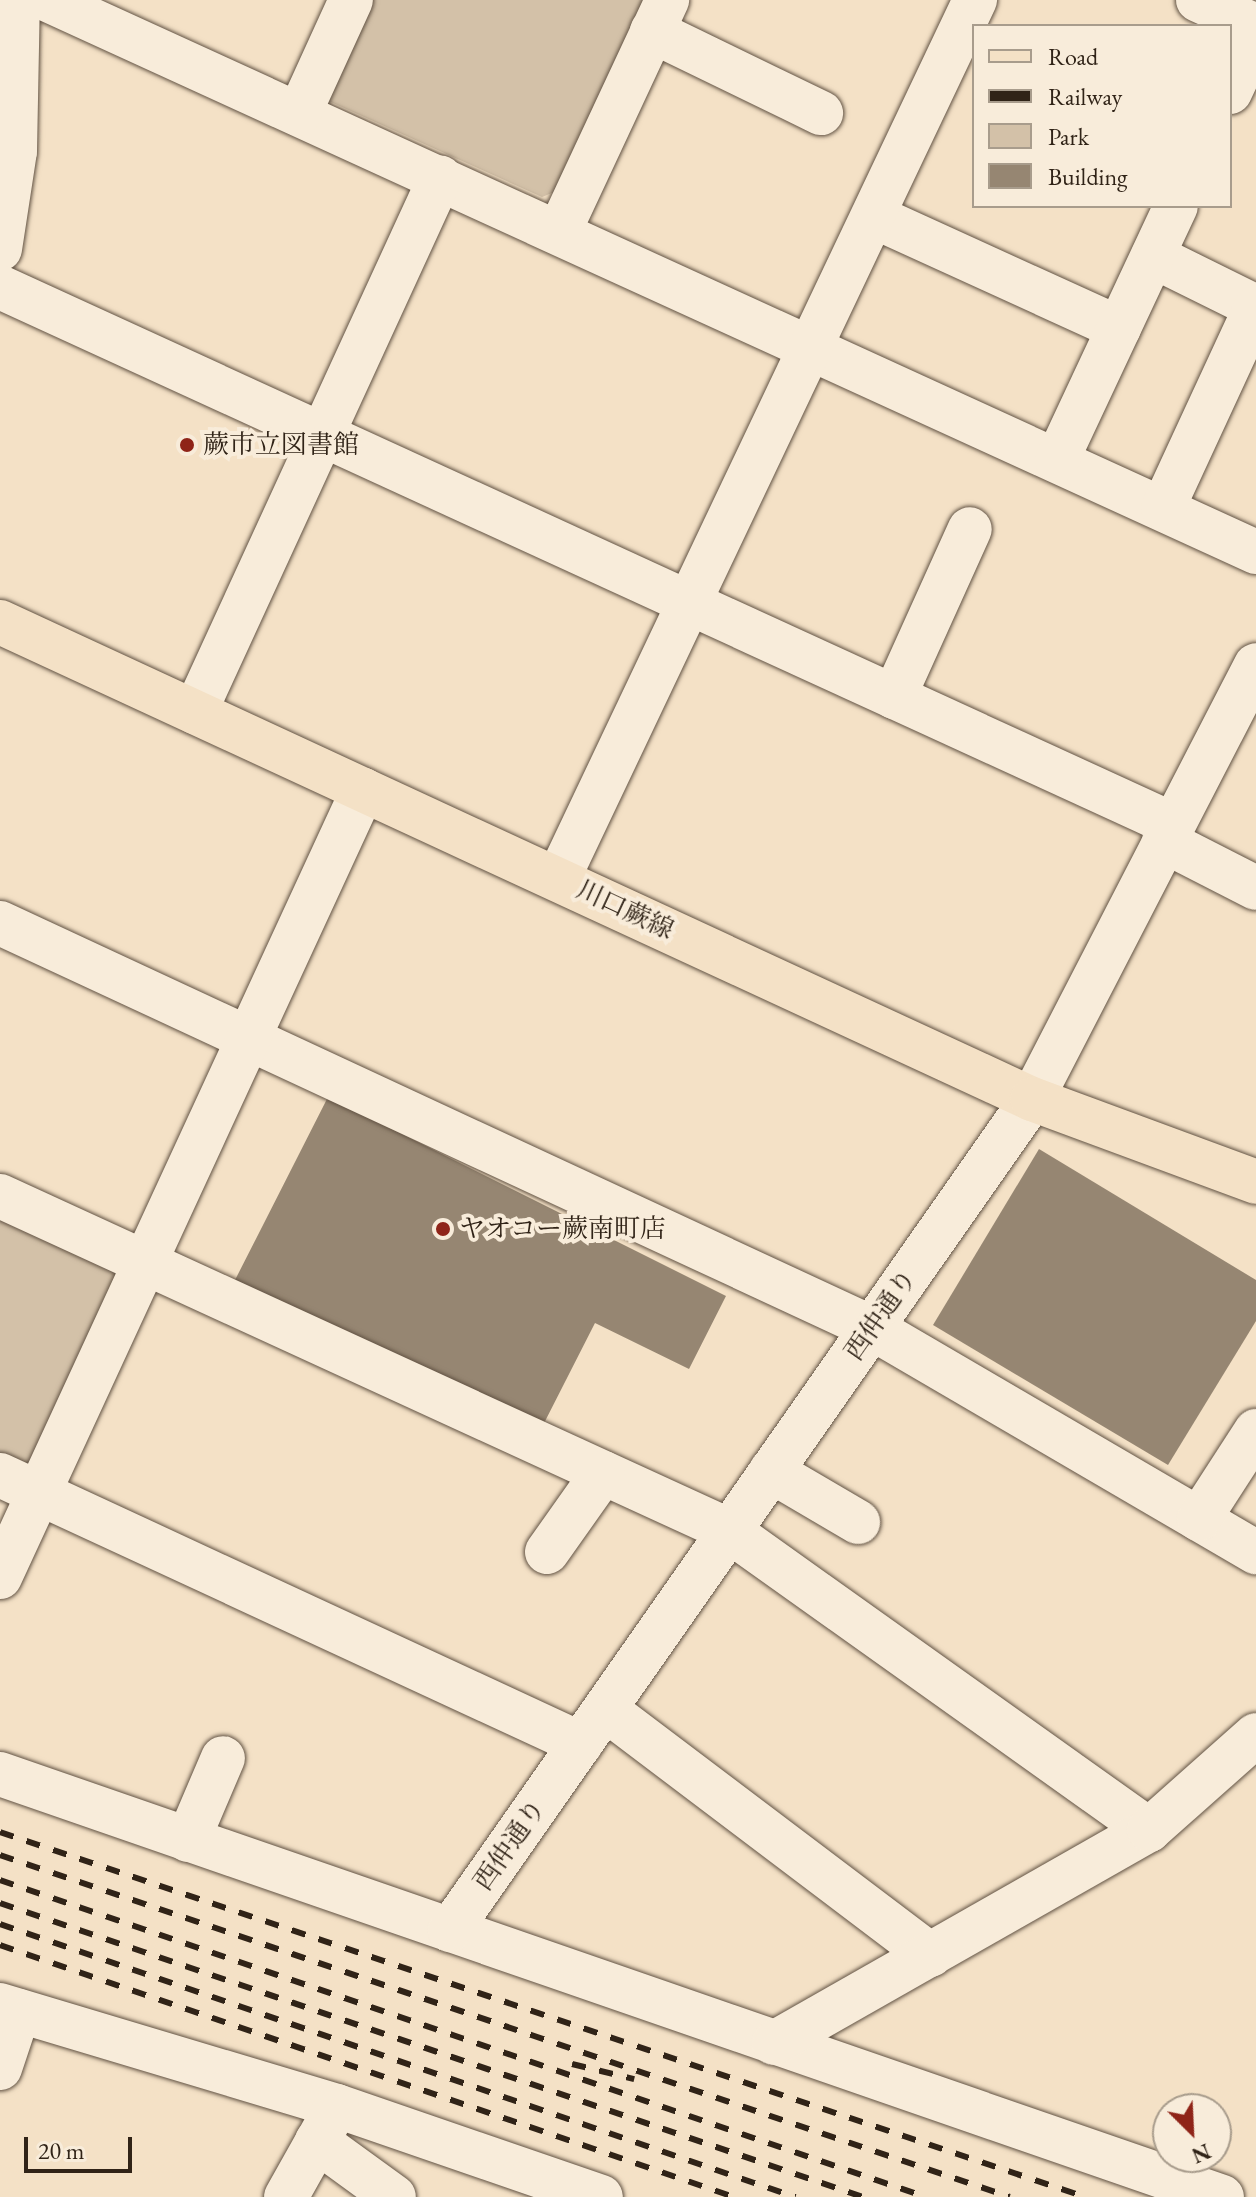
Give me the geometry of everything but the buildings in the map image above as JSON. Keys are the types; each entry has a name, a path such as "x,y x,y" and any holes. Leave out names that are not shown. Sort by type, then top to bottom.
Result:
{"main road":[{"name":"川口蕨線","path":"0,622 1032,1099 1256,1182"}],"street":[{"path":"0,249 18,0"},
{"path":"48,0 1256,552"},
{"path":"299,114 351,0"},
{"path":"558,879 815,348 875,217 960,69 975,0"},
{"path":"1198,0 1229,24"},
{"path":"559,232 660,16 821,113"},
{"path":"1232,26 1254,43 1232,88"},
{"path":"195,712 440,178"},
{"path":"1057,460 1175,208"},
{"path":"875,217 1119,328"},
{"path":"1153,256 1256,307 1163,508"},
{"path":"0,287 894,697 1168,832 1256,888"},
{"path":"894,697 970,529"},
{"name":"西仲通り","path":"450,1930 1032,1099 1256,665"},
{"path":"0,1577 19,1484 144,1261 363,790"},
{"path":"0,923 872,1328 1256,1552"},
{"path":"0,1196 728,1530 1149,1830"},
{"path":"1199,1519 1256,1431"},
{"path":"771,1471 858,1522"},
{"path":"547,1552 603,1473"},
{"path":"19,1484 593,1727 930,1955"},
{"path":"774,2043 1149,1830 1256,1735"},
{"path":"188,1840 223,1758"},
{"path":"0,1774 1222,2197"},
{"path":"0,2068 9,2008 327,2124 601,2197"},
{"path":"286,2197 327,2124"},
{"path":"327,2124 394,2197"}],"green space":[{"path":"368,0 647,0 559,190 542,197 322,98"},
{"path":"0,1212 129,1268 32,1473 0,1459"}],"railway":[{"path":"0,1832 1085,2197"},
{"path":"0,1855 1010,2197"},
{"path":"0,1880 926,2197"},
{"path":"0,1903 863,2197"},
{"path":"0,1924 795,2197"},
{"path":"0,1945 734,2197"},
{"path":"572,2064 634,2079"}],"place":[{"name":"蕨市立図書館","path":"187,445"},
{"name":"ヤオコー蕨南町店","path":"443,1229"}]}
